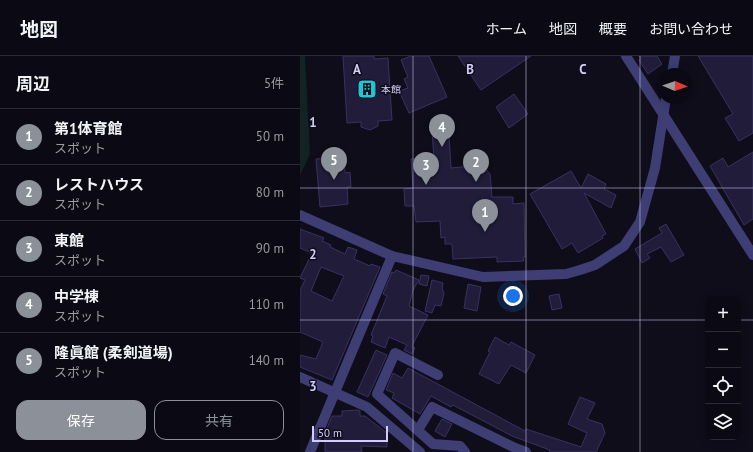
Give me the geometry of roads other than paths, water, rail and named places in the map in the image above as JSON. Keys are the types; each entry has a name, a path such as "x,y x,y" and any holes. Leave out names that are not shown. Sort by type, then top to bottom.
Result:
{"street":[{"path":"626,56 753,255"},
{"path":"673,68 675,56"},
{"path":"300,215 392,256 483,277 566,274 595,265 624,246 640,222 655,168 665,104"},
{"path":"310,452 392,256"},
{"path":"438,375 395,353 377,394 434,444 460,446 465,452"},
{"path":"300,376 367,407 420,452"},
{"path":"418,430 432,407 522,451"}],"place":[{"name":"本館","path":"367,89"},
{"name":"中学棟","path":"442,147"},
{"name":"隆眞館 (柔剣道場)","path":"334,180"},
{"name":"レストハウス","path":"476,182"},
{"name":"東館","path":"426,185"},
{"name":"第1体育館","path":"485,232"}]}
